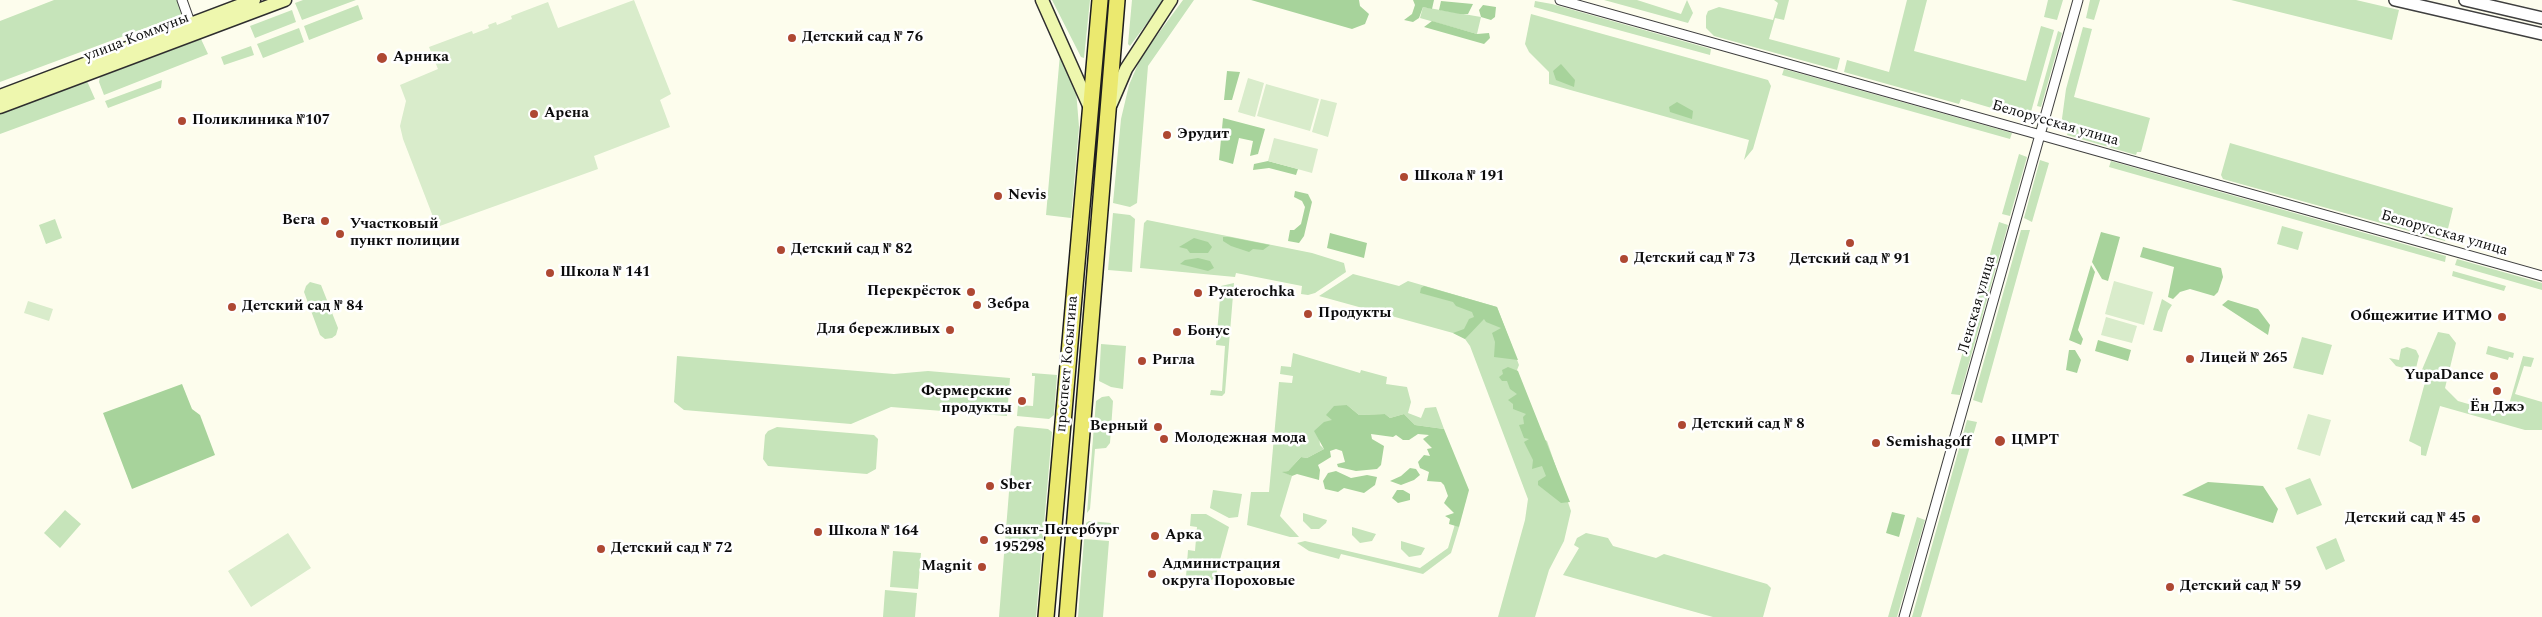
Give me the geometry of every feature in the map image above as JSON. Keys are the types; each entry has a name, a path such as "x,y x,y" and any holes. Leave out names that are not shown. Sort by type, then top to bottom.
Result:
{"main road":[{"name":"улица Коммуны","path":"192,29 254,0"},
{"name":"улица Коммуны","path":"0,103 192,29 285,0"},
{"name":"проспект Косыгина","path":"1042,0 1091,110"},
{"name":"проспект Косыгина","path":"1046,617 1100,0"},
{"name":"проспект Косыгина","path":"1067,617 1117,0"},
{"name":"проспект Косыгина","path":"1108,111 1126,69 1171,3"}],"street":[{"path":"182,0 192,29"},
{"name":"Белорусская улица","path":"1560,0 2542,276"},
{"name":"Ленская улица","path":"1904,617 2078,0"},
{"path":"2396,0 2542,34"},
{"path":"2465,0 2542,18"}],"green space":[{"path":"54,0 178,0 183,14 0,82 0,21"},
{"path":"303,0 356,0 302,20 295,3"},
{"name":"Арена","path":"634,0 671,94 660,100 670,127 594,156 598,169 437,227 403,139 400,126 406,101 400,85 438,69 429,47 472,31 473,34 489,28 488,25 496,22 497,25 512,19 511,16 548,2 558,28"},
{"path":"1035,0 1039,0 1076,90 1079,127 1071,218 1046,215 1060,54"},
{"path":"1052,0 1090,0 1084,58 1081,57"},
{"path":"1132,0 1164,0 1130,46 1128,44"},
{"path":"1183,0 1194,0 1148,66 1137,203 1130,207 1113,203 1121,119 1129,85 1141,57"},
{"path":"1251,0 1359,0 1360,6 1369,14 1365,24 1352,29"},
{"path":"1413,0 1434,0 1432,9 1423,7 1419,18 1413,22 1404,20 1412,14 1415,5"},
{"path":"1604,0 1637,0 1681,14 1687,0 1693,13 1688,23"},
{"path":"1774,0 1789,0 1784,20 1775,18 1769,39 1840,58 1837,70 1714,36 1706,28 1708,11 1719,7 1773,20 1778,3"},
{"path":"1907,0 1927,0 1914,51 2026,81 2041,26 2054,30 2029,119 1961,99 1959,104 1844,72 1847,60 1889,72"},
{"path":"2048,0 2063,0 2057,20 2044,17"},
{"path":"2090,0 2100,0 2094,20 2086,18"},
{"path":"2231,0 2356,0 2399,10 2392,40"},
{"path":"1441,1 1473,4 1468,14 1460,14 1439,10"},
{"path":"1535,1 1552,4 1711,49 1710,55 1534,7"},
{"path":"358,5 363,19 309,40 304,26"},
{"path":"1483,5 1496,7 1495,17 1491,20 1481,17 1479,10"},
{"path":"1423,7 1481,17 1477,34 1420,18"},
{"path":"292,10 296,22 255,38 250,26"},
{"path":"1531,14 1768,80 1771,86 1753,149 1744,160 1749,140 1549,84 1549,72 1529,52 1525,44"},
{"path":"1432,21 1477,34 1489,33 1490,38 1484,44 1424,27"},
{"path":"2083,27 2092,29 2074,97 2150,118 2141,152 2137,152 2136,155 2067,135 2069,128 2061,126 2066,89"},
{"path":"299,28 304,42 263,58 257,44"},
{"path":"2058,31 2062,33 2041,107 2037,106"},
{"path":"201,39 208,54 104,95 99,82 100,77"},
{"path":"251,46 254,55 224,65 221,57"},
{"path":"1561,64 1575,80 1574,87 1556,80 1553,71"},
{"path":"1784,69 2012,133 2010,139 1782,75"},
{"path":"1227,71 1240,72 1232,100 1224,100"},
{"path":"1248,78 1264,83 1255,117 1238,112"},
{"path":"162,80 161,88 108,108 105,101"},
{"path":"87,81 95,99 0,134 0,114"},
{"path":"1266,84 1319,99 1310,131 1257,116"},
{"path":"1321,99 1337,103 1328,137 1312,132"},
{"path":"1677,102 1693,111 1692,119 1670,112 1669,107"},
{"path":"1223,118 1265,129 1258,154 1250,156 1253,141 1239,138 1233,164 1219,160"},
{"path":"1274,138 1318,149 1312,173 1268,161"},
{"path":"2230,143 2453,208 2445,241 2223,179 2221,175"},
{"path":"2019,154 2027,157 2010,216 2002,214"},
{"path":"2040,160 2049,163 2032,222 2024,218"},
{"path":"1268,161 1298,169 1296,175 1269,168 1253,170 1254,164"},
{"path":"2111,161 2446,256 2445,262 2109,167"},
{"path":"1295,191 1308,194 1312,202 1304,236 1299,243 1288,241 1290,230 1294,230 1301,224 1305,207 1302,201 1294,197"},
{"path":"1113,213 1130,215 1135,219 1132,272 1108,270"},
{"path":"55,219 62,238 46,244 39,225"},
{"path":"1147,220 1312,253 1344,263 1346,272 1315,293 1308,295 1301,294 1302,286 1236,273 1235,277 1140,268 1144,223"},
{"path":"1999,222 2008,225 1960,395 1951,394"},
{"path":"2282,226 2303,232 2298,250 2277,244"},
{"path":"2021,230 2030,230 1982,403 1973,400"},
{"path":"2101,232 2120,237 2108,281 2102,279 2092,262"},
{"path":"1330,233 1367,243 1364,258 1327,248"},
{"path":"1223,237 1270,245 1263,250 1253,249 1249,252 1231,246 1223,241"},
{"path":"1194,238 1208,242 1212,247 1208,253 1190,253 1187,249 1179,247"},
{"path":"2143,247 2221,268 2223,277 2218,292 2214,296 2190,289 2180,292 2173,299 2168,297 2174,267 2140,257"},
{"path":"1198,258 1210,261 1214,268 1208,271 1180,264 1185,260"},
{"path":"2457,259 2542,283 2542,290 2455,265"},
{"path":"2091,265 2095,272 2078,330 2083,339 2081,345 2069,340"},
{"path":"2453,271 2506,286 2504,291 2452,276"},
{"path":"1353,274 1399,286 1408,281 1497,307 1519,365 1517,370 1543,439 1547,441 1571,511 1564,541 1549,570 1535,617 1498,617 1525,520 1528,499 1470,346 1465,339 1453,333 1319,296"},
{"path":"2114,281 2153,292 2144,325 2105,314"},
{"path":"310,282 321,285 338,328 336,335 332,338 325,339 320,335 304,292"},
{"path":"1234,283 1225,393 1222,396 1210,395 1211,390 1222,391 1225,346 1216,345 1221,286"},
{"path":"1424,286 1497,307 1518,360 1494,357 1495,342 1492,333 1501,328 1486,322 1484,319 1465,339 1453,333 1464,329 1469,319 1474,317 1472,312 1456,306 1453,302 1420,293 1421,288"},
{"path":"2162,299 2172,305 2168,311 2162,332 2153,330"},
{"path":"2228,300 2258,309 2270,325 2268,335 2222,305"},
{"path":"28,301 53,309 49,321 24,313"},
{"path":"2106,317 2137,326 2132,343 2101,335"},
{"path":"2438,332 2449,334 2456,343 2445,388 2458,401 2506,415 2523,356 2534,358 2531,367 2524,366 2515,394 2542,402 2542,430 2525,430 2440,406 2426,456 2421,455 2421,447 2409,441 2427,375 2421,372"},
{"path":"2302,337 2332,345 2323,375 2293,368"},
{"path":"2098,340 2131,350 2128,361 2095,351"},
{"path":"1101,344 1126,346 1123,389 1111,387 1099,381"},
{"path":"2488,346 2514,353 2513,358 2509,357 2508,360 2486,354"},
{"path":"2407,347 2416,350 2419,356 2416,368 2411,370 2396,366 2389,358 2399,360 2401,349"},
{"path":"2069,350 2075,350 2081,360 2077,373 2066,370"},
{"path":"1293,353 1360,373 1361,370 1387,377 1386,384 1407,387 1411,402 1408,413 1421,418 1425,408 1436,407 1444,429 1415,425 1404,414 1390,418 1385,414 1359,415 1347,405 1319,436 1320,445 1324,449 1307,458 1301,457 1288,471 1284,472 1292,476 1280,516 1299,537 1290,537 1247,525 1251,492 1269,492 1279,382 1292,383 1293,376 1280,374 1281,366 1291,367"},
{"path":"677,356 894,374 928,371 1010,378 1007,416 891,407 851,424 684,410 674,402"},
{"path":"1508,367 1518,371 1570,502 1561,503 1538,485 1538,481 1546,476 1542,466 1532,469 1533,460 1524,442 1529,439 1524,438 1519,425 1524,424 1523,417 1526,414 1513,409 1513,404 1508,400 1517,394 1510,389 1507,381 1502,381 1499,377 1503,374 1502,370"},
{"path":"1032,373 1057,375 1054,415 1049,419 1017,416 1018,405 1033,406 1035,376 1032,376"},
{"path":"182,384 192,409 200,415 215,455 132,489 103,413"},
{"path":"1109,396 1113,401 1110,443 1106,448 1095,449 1090,509 1087,513 1096,401 1102,397"},
{"path":"1347,405 1359,415 1385,414 1390,418 1404,414 1415,425 1444,429 1469,490 1459,527 1449,524 1450,519 1445,516 1454,513 1444,503 1448,496 1444,485 1441,482 1427,481 1429,472 1420,468 1418,462 1424,455 1430,456 1427,449 1432,448 1423,439 1429,435 1418,434 1409,440 1403,440 1396,435 1393,437 1371,434 1372,439 1384,446 1381,465 1377,469 1356,471 1338,467 1337,464 1345,462 1342,451 1336,449 1330,451 1331,457 1318,465 1320,470 1319,480 1297,474 1292,476 1282,472 1288,471 1301,457 1307,458 1324,449 1314,431 1324,422 1332,420 1326,415 1334,406"},
{"path":"2308,414 2331,420 2320,456 2297,449"},
{"path":"1967,420 1977,422 1921,617 1912,617"},
{"path":"1017,426 1048,429 1052,432 1036,617 999,617 1014,429"},
{"path":"777,427 874,435 878,439 876,469 867,474 768,466 763,459 765,435 768,431"},
{"path":"1410,468 1416,469 1420,475 1414,480 1401,485 1390,481 1401,476"},
{"path":"1336,471 1351,478 1367,475 1377,477 1375,485 1364,493 1344,488 1338,492 1325,489 1323,481 1328,473"},
{"path":"2310,478 2322,505 2297,515 2285,488"},
{"path":"2208,482 2263,486 2278,509 2273,523 2182,495"},
{"path":"1213,490 1242,494 1238,517 1229,518 1210,508"},
{"path":"1397,490 1403,490 1410,494 1410,500 1398,503 1392,498"},
{"path":"65,510 81,524 60,548 44,533"},
{"path":"1892,512 1905,515 1899,537 1886,533"},
{"path":"1303,513 1327,520 1326,523 1319,529 1311,529 1303,521"},
{"path":"1191,514 1206,514 1229,527 1215,578 1204,584 1186,577 1188,550 1195,551 1197,527 1190,526"},
{"path":"1917,517 1925,520 1897,617 1888,617"},
{"path":"1089,521 1111,523 1110,531 1086,528 1086,523"},
{"path":"1455,524 1459,527 1451,553 1423,574 1341,554 1339,559 1309,551 1297,543 1305,541 1420,568 1448,548"},
{"path":"1352,527 1376,534 1372,541 1360,543 1352,535"},
{"path":"288,533 311,568 251,607 228,571"},
{"path":"1586,533 1608,538 1613,546 1656,558 1664,554 1767,584 1771,588 1763,617 1713,617 1563,575 1579,548 1574,545 1577,538"},
{"path":"2336,538 2345,561 2326,570 2316,547"},
{"path":"1084,539 1109,541 1103,617 1078,617"},
{"path":"1401,541 1425,548 1421,555 1409,557 1401,549"},
{"path":"893,551 921,553 918,589 890,587"},
{"path":"885,590 917,593 915,617 883,617"}],"place":[{"name":"Детский сад № 76","path":"792,38"},
{"name":"Арника","path":"382,58"},
{"name":"Арена","path":"534,114"},
{"name":"Поликлиника №107","path":"182,121"},
{"name":"Эрудит","path":"1167,135"},
{"name":"Школа № 191","path":"1404,177"},
{"name":"Nevis","path":"998,196"},
{"name":"Вега","path":"325,221"},
{"name":"Участковый пункт полиции","path":"340,234"},
{"name":"Детский сад № 91","path":"1850,243"},
{"name":"Детский сад № 82","path":"781,250"},
{"name":"Детский сад № 73","path":"1624,259"},
{"name":"Школа № 141","path":"550,273"},
{"name":"Перекрёсток","path":"971,292"},
{"name":"Pyaterochka","path":"1198,293"},
{"name":"Зебра","path":"977,305"},
{"name":"Детский сад № 84","path":"232,307"},
{"name":"Продукты","path":"1308,314"},
{"name":"Общежитие ИТМО","path":"2502,317"},
{"name":"Для бережливых","path":"950,330"},
{"name":"Бонус","path":"1177,332"},
{"name":"Лицей № 265","path":"2190,359"},
{"name":"Ригла","path":"1142,361"},
{"name":"YupaDance","path":"2494,376"},
{"name":"Ён Джэ","path":"2497,391"},
{"name":"Фермерские продукты","path":"1022,401"},
{"name":"Детский сад № 8","path":"1682,425"},
{"name":"Верный","path":"1158,427"},
{"name":"Молодежная мода","path":"1164,439"},
{"name":"ЦМРТ","path":"2000,441"},
{"name":"Semishagoff","path":"1876,443"},
{"name":"Sber","path":"990,486"},
{"name":"Детский сад № 45","path":"2476,519"},
{"name":"Школа № 164","path":"818,532"},
{"name":"Арка","path":"1155,536"},
{"name":"Санкт-Петербург 195298","path":"984,540"},
{"name":"Детский сад № 72","path":"601,549"},
{"name":"Magnit","path":"982,567"},
{"name":"Администрация округа Пороховые","path":"1152,574"},
{"name":"Детский сад № 59","path":"2170,587"}]}
